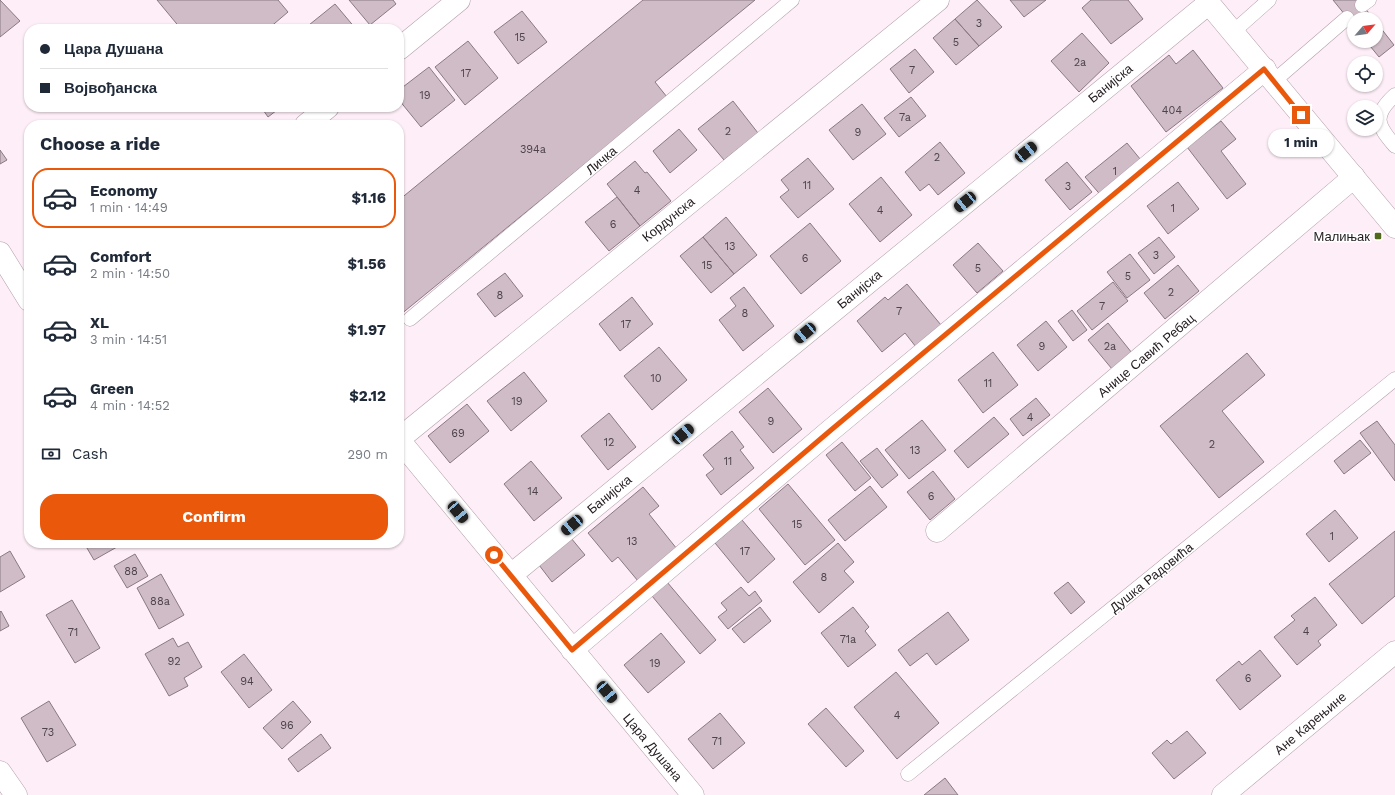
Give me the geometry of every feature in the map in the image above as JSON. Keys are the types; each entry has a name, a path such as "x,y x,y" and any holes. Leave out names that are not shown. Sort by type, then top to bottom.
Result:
{"street":[{"path":"404,45 459,0"},
{"name":"Кордунска","path":"404,436 938,0"},
{"path":"1208,1 1394,224"},
{"name":"Банијска","path":"511,575 1208,1"},
{"path":"572,650 831,430 1269,75"},
{"path":"312,120 322,112"},
{"name":"Анице Савић Ребац","path":"937,531 1354,177"},
{"path":"0,253 24,292"},
{"name":"Цара Душана","path":"404,446 693,795"},
{"name":"Ане Карењине","path":"1224,795 1395,652"},
{"path":"0,772 16,795"}],"lane":[{"name":"Личка","path":"410,319 792,0"},
{"path":"1233,32 1267,1"},
{"path":"1269,75 1347,18"},
{"path":"1395,95 1384,105 1378,122 1382,130 1395,146"},
{"name":"Душка Радовића","path":"908,774 1395,379"}],"building":[{"path":"0,0 20,21 0,37"},
{"path":"157,0 278,0 288,12 274,24 177,24"},
{"path":"349,0 393,0 396,4 371,24 369,24"},
{"path":"643,0 755,0 655,82 667,97 404,312 404,196"},
{"path":"977,0 1002,27 979,46 955,19"},
{"path":"1010,0 1046,0 1024,17"},
{"path":"1091,0 1128,0 1143,19 1111,44 1082,8"},
{"path":"1333,0 1358,0 1368,12 1347,12 1347,17"},
{"path":"335,4 352,24 310,24"},
{"path":"522,11 547,42 518,64 494,32"},
{"path":"955,19 979,46 956,65 933,38"},
{"path":"1383,31 1394,45 1378,56 1372,48 1383,48"},
{"path":"1082,33 1109,63 1079,92 1051,61"},
{"path":"468,41 498,78 465,105 435,67"},
{"path":"915,49 934,72 909,93 890,69"},
{"path":"1193,50 1223,88 1166,132 1131,86 1169,55 1176,64"},
{"path":"429,67 455,100 421,127 404,106 404,86"},
{"path":"911,97 926,116 899,137 884,118"},
{"path":"733,101 758,133 724,160 698,129"},
{"path":"862,104 886,134 853,160 829,130"},
{"path":"264,112 274,112 268,117"},
{"path":"1221,121 1236,139 1221,151 1246,184 1227,199 1187,147"},
{"path":"679,129 697,150 670,173 653,151"},
{"path":"940,142 965,173 938,195 929,184 920,191 905,172"},
{"path":"1127,143 1145,165 1104,199 1085,177"},
{"path":"0,150 7,160 0,164"},
{"path":"808,158 834,189 798,218 780,197 789,190 781,180"},
{"path":"635,161 645,173 647,172 671,201 640,226 607,184"},
{"path":"1067,162 1092,192 1070,210 1045,180"},
{"path":"881,177 912,215 880,242 849,204"},
{"path":"1178,182 1199,209 1168,234 1147,206"},
{"path":"617,197 640,226 609,251 585,222"},
{"path":"726,217 757,255 734,274 703,237"},
{"path":"810,223 841,261 801,294 770,256"},
{"path":"703,237 734,274 711,293 680,256"},
{"path":"1159,237 1175,257 1154,274 1138,253"},
{"path":"978,243 1003,271 977,293 953,265"},
{"path":"1130,254 1150,280 1127,298 1107,272"},
{"path":"1178,265 1199,291 1165,319 1144,293"},
{"path":"505,273 523,296 495,317 477,294"},
{"path":"1113,282 1128,301 1092,330 1077,311"},
{"path":"907,284 941,325 916,347 905,333 882,352 857,321 885,297 888,300"},
{"path":"744,287 774,326 743,351 719,320 736,306 730,298"},
{"path":"632,297 653,324 620,351 599,324"},
{"path":"1072,310 1087,330 1073,341 1058,321"},
{"path":"1046,321 1067,347 1038,371 1017,345"},
{"path":"1108,323 1132,353 1112,369 1088,340"},
{"path":"659,347 687,380 652,410 624,376"},
{"path":"993,352 1018,385 983,413 958,380"},
{"path":"1247,353 1265,375 1222,411 1264,462 1219,498 1160,426"},
{"path":"524,372 547,401 511,431 487,401"},
{"path":"768,388 802,429 773,453 739,412"},
{"path":"1036,398 1050,415 1023,436 1010,419"},
{"path":"467,404 489,431 450,463 428,436"},
{"path":"609,413 636,447 608,470 581,436"},
{"path":"994,417 1009,434 968,468 954,451"},
{"path":"922,420 946,450 909,479 885,450"},
{"path":"1377,421 1395,445 1395,481 1360,433"},
{"path":"732,431 744,447 740,450 754,468 721,495 706,475 714,469 703,455"},
{"path":"1360,440 1371,453 1344,474 1334,461"},
{"path":"842,442 871,478 855,491 826,455"},
{"path":"877,448 898,475 882,488 860,461"},
{"path":"531,461 562,498 534,521 504,484"},
{"path":"933,471 955,499 930,520 907,492"},
{"path":"788,484 835,540 805,565 759,509"},
{"path":"870,486 887,507 845,541 828,520"},
{"path":"643,487 659,506 649,514 677,549 638,581 618,557 612,562 588,533"},
{"path":"1335,510 1358,538 1329,562 1306,534"},
{"path":"742,520 775,559 748,583 715,543"},
{"path":"1395,531 1395,596 1362,624 1329,584"},
{"path":"571,538 585,555 552,582 539,565"},
{"path":"838,543 854,562 844,571 854,582 819,613 793,582"},
{"path":"87,548 115,548 94,560"},
{"path":"10,551 25,577 0,592 0,557"},
{"path":"135,554 148,576 127,588 114,566"},
{"path":"161,574 184,615 159,629 137,588"},
{"path":"667,582 716,640 700,654 652,596"},
{"path":"1068,582 1085,602 1071,614 1054,593"},
{"path":"741,587 749,596 755,591 762,601 728,629 718,617 727,610 721,603"},
{"path":"1315,597 1337,625 1318,641 1321,645 1297,665 1274,637 1295,620 1291,616"},
{"path":"72,600 100,648 75,663 46,615"},
{"path":"760,607 771,621 744,643 732,629"},
{"path":"853,607 869,627 865,631 876,645 848,667 821,633"},
{"path":"1,611 9,626 0,631 0,612"},
{"path":"948,612 969,640 936,665 927,653 910,666 898,650"},
{"path":"661,633 685,662 648,693 624,665"},
{"path":"173,638 178,647 188,642 202,667 184,678 188,686 169,696 145,654"},
{"path":"1260,650 1281,676 1240,710 1216,680 1239,661 1242,665"},
{"path":"244,654 272,690 249,708 221,672"},
{"path":"896,672 939,723 897,759 854,707"},
{"path":"49,701 76,745 47,762 21,718"},
{"path":"293,701 311,722 282,749 263,728"},
{"path":"826,708 864,751 846,767 808,724"},
{"path":"720,713 745,743 713,769 688,739"},
{"path":"1187,731 1206,753 1174,779 1152,753 1167,740 1171,744"},
{"path":"321,734 331,748 298,772 288,759"},
{"path":"945,778 958,795 924,795"}],"place":[{"name":"Малињак","path":"1378,236"}],"route":[{"path":"494,555 572,650 831,430 963,322 1264,69 1301,115"}]}
